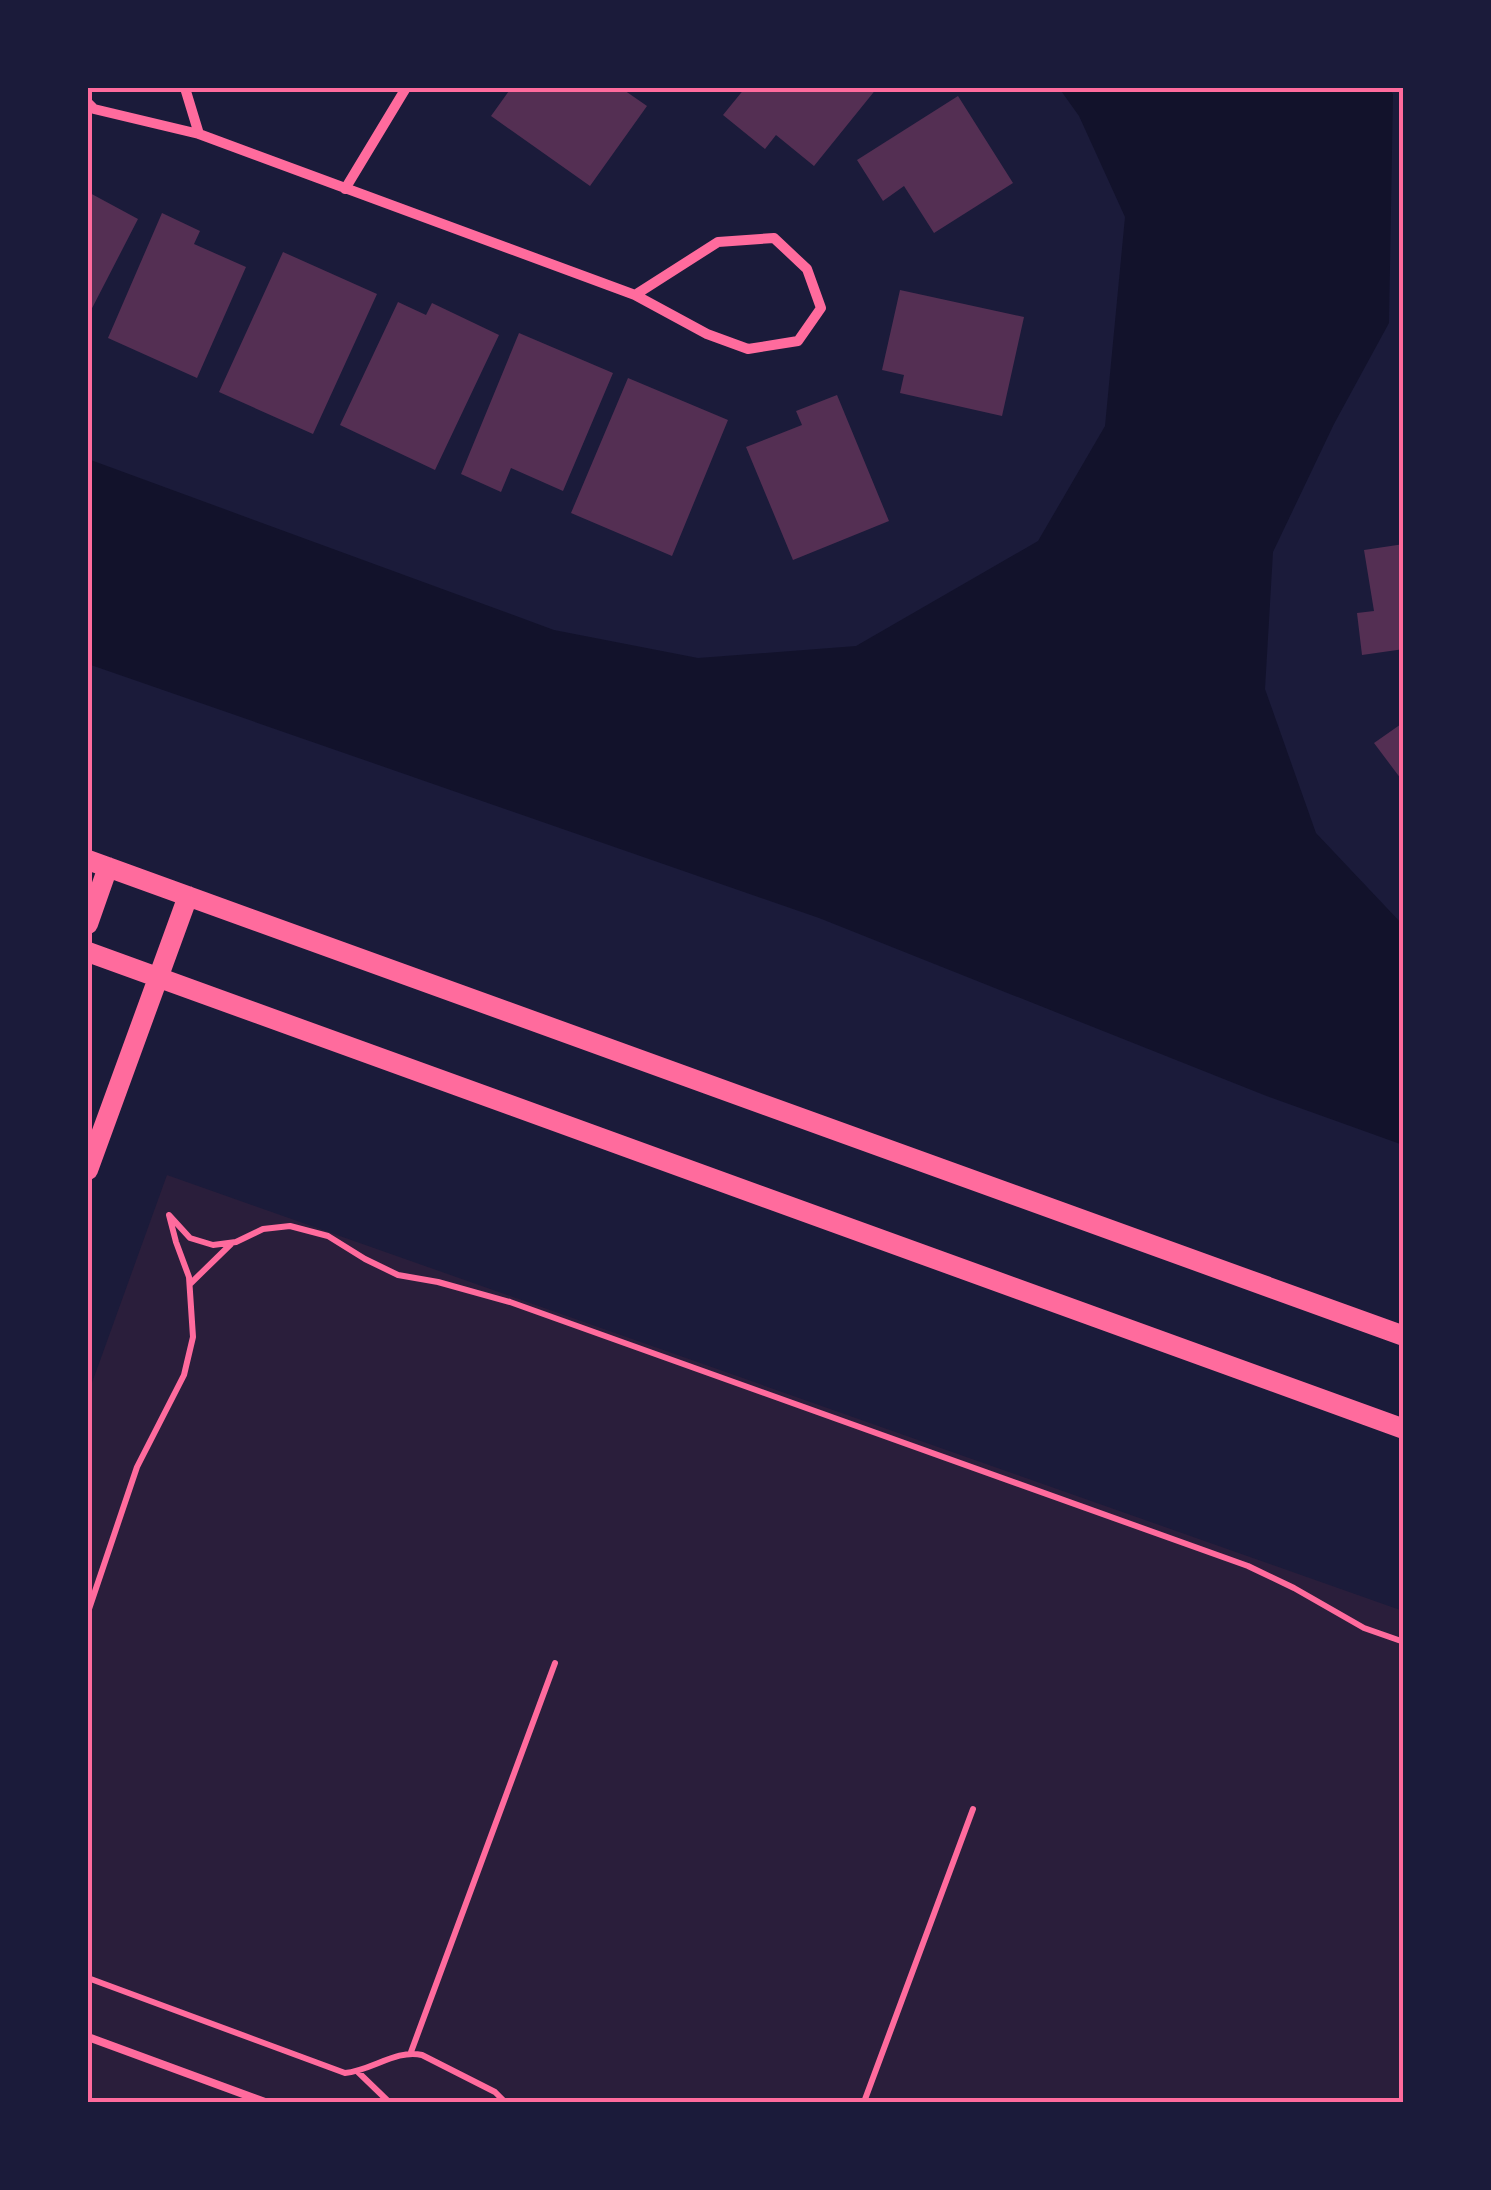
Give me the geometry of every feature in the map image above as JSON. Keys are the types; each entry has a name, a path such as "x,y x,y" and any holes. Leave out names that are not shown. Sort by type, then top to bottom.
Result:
{"main road":[{"path":"88,860 1404,1336"},
{"path":"88,924 108,867"},
{"path":"88,1170 188,896"},
{"path":"88,952 1404,1429"}],"street":[{"path":"185,88 199,134"},
{"path":"345,189 406,88"},
{"path":"88,104 94,109 199,134 634,295 707,334 748,348 798,341 821,308 807,269 774,238 718,242 634,295"}],"lane":[{"path":"88,2036 265,2102"}],"path":[{"path":"88,1612 138,1467 184,1376 193,1337 189,1277 169,1214 190,1238 213,1245 231,1243 262,1229 290,1226 328,1236 398,1275 510,1302 1248,1566 1364,1628 1404,1642"},
{"path":"189,1285 231,1243"},
{"path":"411,2052 555,1664"},
{"path":"864,2102 972,1809"},
{"path":"88,1978 344,2073 358,2072 411,2052 422,2055 495,2092 504,2102"},
{"path":"358,2072 389,2102"}],"shaded area":[{"path":"1059,88 1388,88 1393,94 1389,323 1334,424 1273,552 1265,689 1316,833 1403,925 1403,1145 1264,1095 819,918 88,664 88,459 554,630 698,658 856,646 1038,541 1105,426 1125,217 1079,116"},
{"path":"167,1175 1403,1611 1403,2102 88,2102 88,1394"}],"building":[{"path":"511,88 621,88 647,106 590,186 491,116"},
{"path":"745,88 877,88 814,166 776,135 765,149 723,115"},
{"path":"958,96 1013,183 934,233 904,186 883,201 857,160"},
{"path":"88,192 138,219 88,316"},
{"path":"162,213 200,231 194,244 246,267 197,378 108,338"},
{"path":"283,252 377,294 313,434 219,392"},
{"path":"900,290 1024,317 1002,416 900,393 904,375 882,370"},
{"path":"398,302 426,315 432,303 499,335 435,470 340,425"},
{"path":"519,333 613,373 563,491 511,468 501,492 461,474"},
{"path":"628,378 728,420 672,556 571,513"},
{"path":"837,395 889,521 793,560 746,447 802,425 796,411"},
{"path":"1404,544 1404,649 1362,655 1357,613 1374,611 1364,550"},
{"path":"1404,722 1404,783 1374,743"}]}
